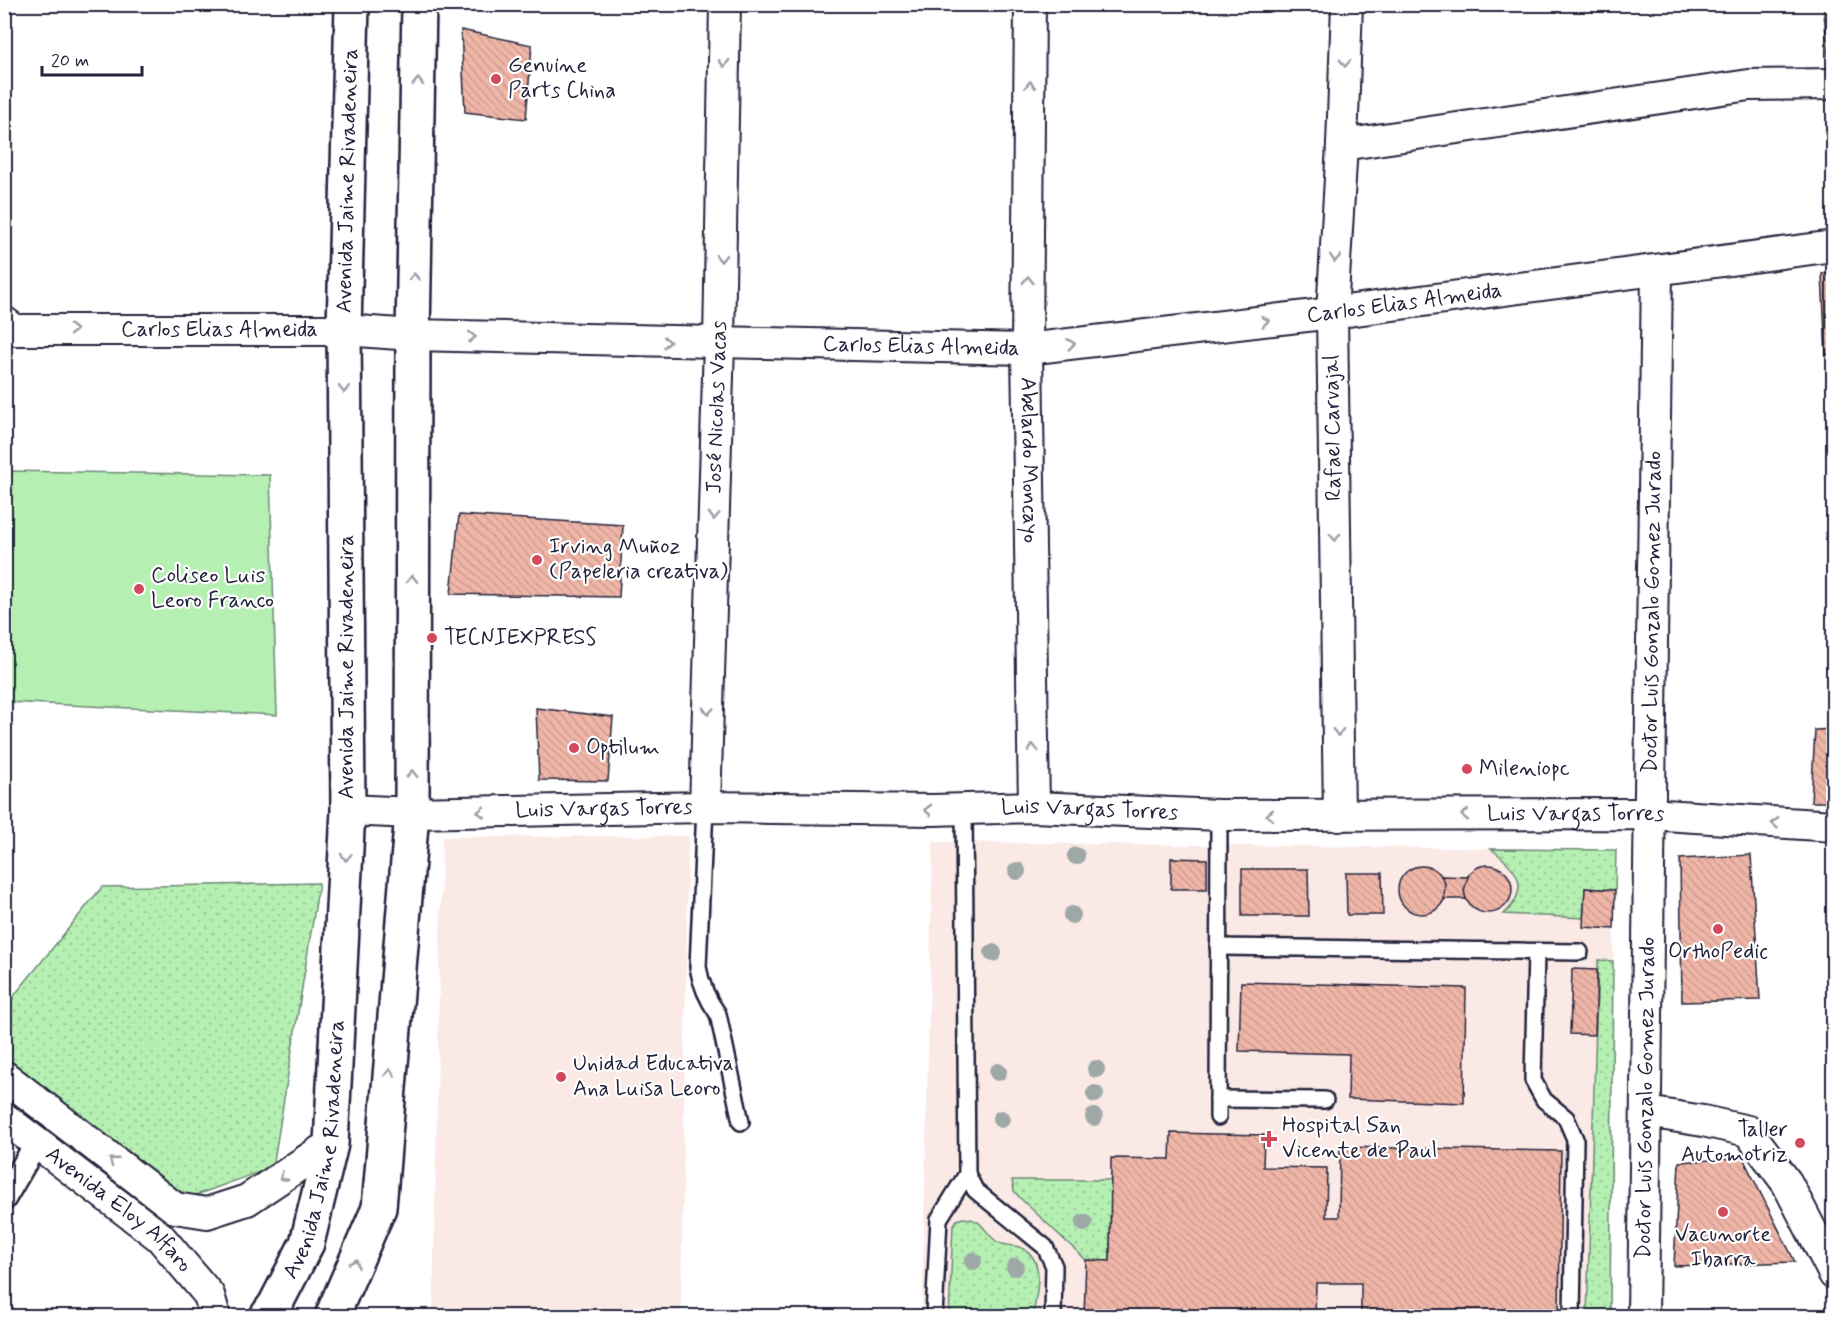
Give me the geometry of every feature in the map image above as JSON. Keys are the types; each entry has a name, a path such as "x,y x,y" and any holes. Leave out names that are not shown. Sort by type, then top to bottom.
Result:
{"main road":[{"name":"Avenida Jaime Rivadeneira","path":"267,1317 307,1243 331,1144 348,810 344,330 352,4"},
{"path":"332,1317 379,1208 412,813 413,336 419,4"}],"street":[{"name":"José Nicolas Vacas","path":"705,807 719,343 725,4"},
{"name":"Abelardo Moncayo","path":"1030,4 1027,349 1034,807"},
{"name":"Rafael Carvajal","path":"1339,816 1332,313 1342,145 1347,4"},
{"path":"1342,145 1749,85 1833,84"},
{"name":"Carlos Elias Almeida","path":"8,332 344,330 413,336 1027,349 1332,313 1833,246"},
{"name":"Doctor Luis Gonzalo Gomez Jurado","path":"1643,1317 1657,270"},
{"name":"Luis Vargas Torres","path":"348,810 412,813 705,807 964,809 1034,807 1219,815 1649,814 1833,826"},
{"name":"Avenida Eloy Alfaro","path":"4,1076 175,1208 207,1213 248,1200 331,1144"},
{"path":"1647,1112 1748,1131 1787,1183 1833,1274"},
{"name":"Avenida Eloy Alfaro","path":"4,1118 160,1237 209,1295 214,1317"},
{"path":"4,1199 37,1142"}],"lane":[{"path":"705,807 698,967 700,982 708,1000 718,1014 741,1122"},
{"path":"964,809 967,1174 975,1190 1045,1247 1054,1266 1053,1317"},
{"path":"1218,1117 1219,815"},
{"path":"1218,947 1580,952"},
{"path":"1536,952 1533,1080 1544,1100 1566,1118 1575,1139 1572,1317"},
{"path":"1218,1099 1325,1100"},
{"path":"934,1317 939,1219 967,1174"}],"shaded area":[{"name":"Unidad Educativa Ana Luisa Leoro","path":"688,836 681,1316 433,1316 442,837"},
{"name":"Hospital San Vicente de Paul","path":"933,842 1616,850 1610,1316 922,1316"}],"green space":[{"name":"Coliseo Luis Leoro Franco","path":"5,471 270,475 277,715 5,702"},
{"path":"1491,849 1616,850 1615,890 1585,888 1583,918 1504,914 1517,895 1518,879 1508,863"},
{"path":"319,883 273,1167 177,1202 5,1058 4,1008 102,887"},
{"path":"1598,960 1613,961 1610,1316 1587,1316"},
{"path":"1012,1180 1111,1180 1110,1261 1086,1260 1020,1198 1014,1191"},
{"path":"963,1218 975,1220 999,1243 1022,1248 1035,1261 1038,1279 1033,1316 949,1316 953,1226 957,1220"}],"building":[{"path":"1823,4 1834,4 1834,71 1830,71"},
{"name":"Genuine Parts China","path":"461,30 532,45 526,119 465,112"},
{"path":"1834,272 1834,353 1826,355 1822,274"},
{"name":"Irving Muñoz (Papeleria creativa)","path":"459,515 623,525 619,597 451,594"},
{"name":"Optilum","path":"536,708 613,717 608,781 539,780"},
{"path":"1834,729 1834,802 1811,802 1815,730"},
{"name":"OrthoPedic","path":"1751,855 1760,1000 1682,1002 1680,859"},
{"path":"1171,858 1207,859 1207,889 1171,889"},
{"path":"1488,865 1505,872 1512,889 1505,906 1488,913 1471,906 1464,889 1471,872"},
{"path":"1422,866 1439,873 1446,890 1439,907 1422,914 1405,907 1398,890 1405,873"},
{"path":"1242,869 1308,869 1309,916 1242,916"},
{"path":"1346,873 1382,873 1383,915 1347,915"},
{"path":"1441,876 1468,877 1464,891 1466,899 1444,899 1445,883"},
{"path":"1585,888 1615,890 1614,929 1583,927"},
{"path":"1572,969 1597,970 1595,1035 1570,1034"},
{"path":"1241,982 1466,988 1464,1103 1348,1099 1349,1054 1239,1051"},
{"path":"1171,1133 1264,1135 1263,1167 1327,1168 1326,1217 1339,1217 1340,1147 1561,1151 1559,1316 1361,1316 1361,1283 1316,1283 1315,1316 1084,1316 1086,1260 1110,1261 1111,1158 1170,1159"},
{"name":"Vacunorte Ibarra","path":"1743,1158 1795,1262 1674,1266 1679,1162"}],"place":[{"name":"Genuine Parts China","path":"496,79"},
{"name":"Irving Muñoz (Papeleria creativa)","path":"537,560"},
{"name":"Coliseo Luis Leoro Franco","path":"139,589"},
{"name":"TECNIEXPRESS","path":"432,638"},
{"name":"Optilum","path":"574,748"},
{"name":"Mileniopc","path":"1467,769"},
{"name":"OrthoPedic","path":"1718,929"},
{"name":"Unidad Educativa Ana Luisa Leoro","path":"561,1077"},
{"name":"Hospital San Vicente de Paul","path":"1269,1139"},
{"name":"Taller Automotriz","path":"1800,1143"},
{"name":"Vacunorte Ibarra","path":"1723,1212"}]}
